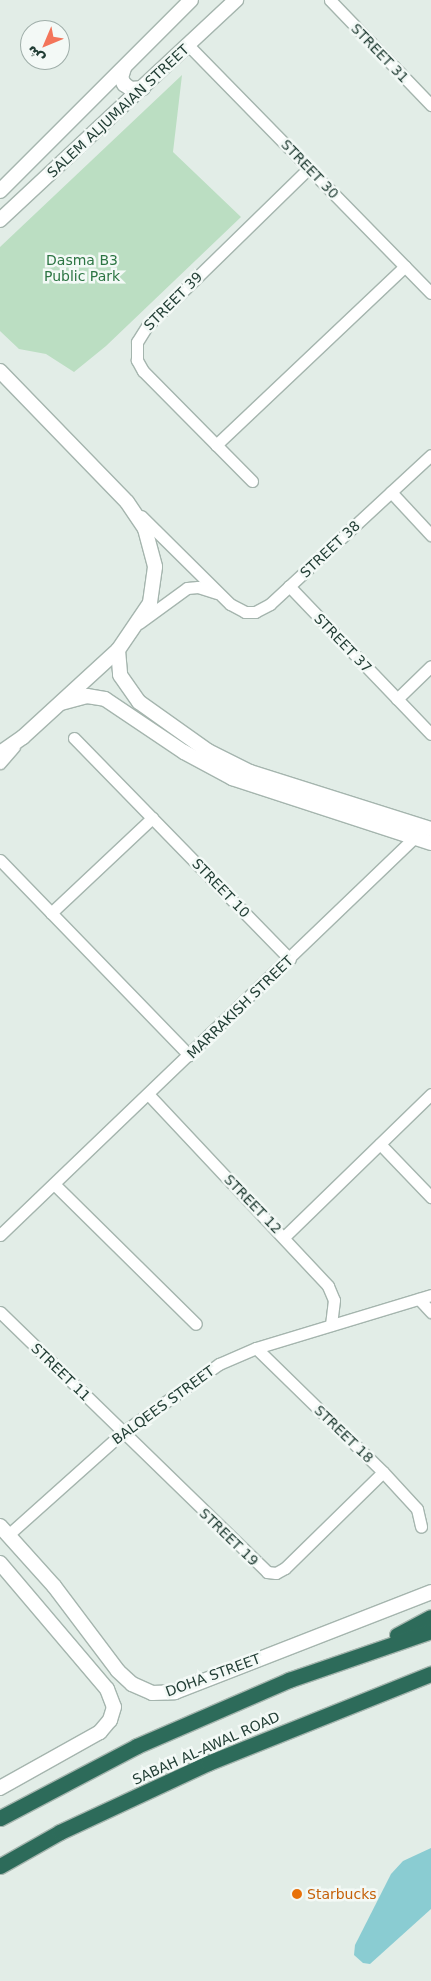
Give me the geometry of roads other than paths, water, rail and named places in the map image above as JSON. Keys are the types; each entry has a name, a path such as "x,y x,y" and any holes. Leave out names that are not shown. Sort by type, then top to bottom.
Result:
{"highway":[{"path":"371,1649 431,1617"},
{"name":"SABAH AL-AWAL ROAD","path":"0,1818 136,1746 288,1680 371,1649 431,1631"},
{"name":"SABAH AL-AWAL ROAD","path":"0,1866 60,1832 208,1763 391,1688 431,1674"},
{"path":"391,1688 431,1682"}],"street":[{"name":"SALEM ALJUMAIAN STREET","path":"0,191 191,0"},
{"name":"SALEM ALJUMAIAN STREET","path":"0,220 236,0"},
{"name":"STREET 31","path":"330,0 431,105"},
{"name":"STREET 30","path":"188,46 431,293"},
{"path":"124,68 121,78 127,88 142,88"},
{"name":"STREET 39","path":"252,482 143,371 137,360 137,342 147,326 309,168"},
{"path":"216,445 405,266"},
{"path":"0,370 127,502 145,529 155,567 152,596 137,625 118,650 23,737 0,763"},
{"name":"STREET 38","path":"127,502 237,609 255,612 270,604 431,455"},
{"path":"391,492 431,535"},
{"name":"STREET 37","path":"290,586 431,734"},
{"name":"STREET 38","path":"137,625 187,588 198,587 222,596"},
{"path":"118,650 118,670 131,694 149,711 208,751 250,772 423,831 431,843"},
{"path":"398,699 431,666"},
{"path":"58,704 86,696 105,699 184,752 232,778 423,831"},
{"path":"0,753 23,737"},
{"name":"STREET 10","path":"74,738 290,959"},
{"path":"51,913 152,818"},
{"name":"MARRAKISH STREET","path":"0,1235 423,831"},
{"path":"0,860 189,1055"},
{"name":"STREET 12","path":"148,1094 284,1237 330,1289 334,1308 331,1325"},
{"path":"284,1237 431,1094"},
{"path":"380,1144 431,1197"},
{"path":"54,1184 196,1324"},
{"name":"BALQEES STREET","path":"4,1531 123,1432 198,1377 256,1348 431,1296"},
{"path":"419,1299 431,1312"},
{"name":"STREET 11","path":"0,1312 123,1432"},
{"name":"STREET 18","path":"256,1348 383,1472 419,1512 421,1527"},
{"name":"STREET 19","path":"123,1432 267,1572 276,1573 285,1568 383,1472"},
{"name":"DOHA STREET","path":"4,1531 68,1605 122,1676 138,1687 159,1694 175,1692 431,1592"},
{"path":"0,1563 46,1614 107,1689 113,1711 100,1732 0,1788"},
{"path":"46,1614 51,1618 64,1617 68,1605"}],"water":[{"path":"431,1848 431,1909 370,1964 363,1963 354,1955 355,1945 391,1874 403,1861"}],"place":[{"name":"Starbucks","path":"297,1894"}],"park label":[{"name":"Dasma B3 Public Park","path":"82,268"}]}
